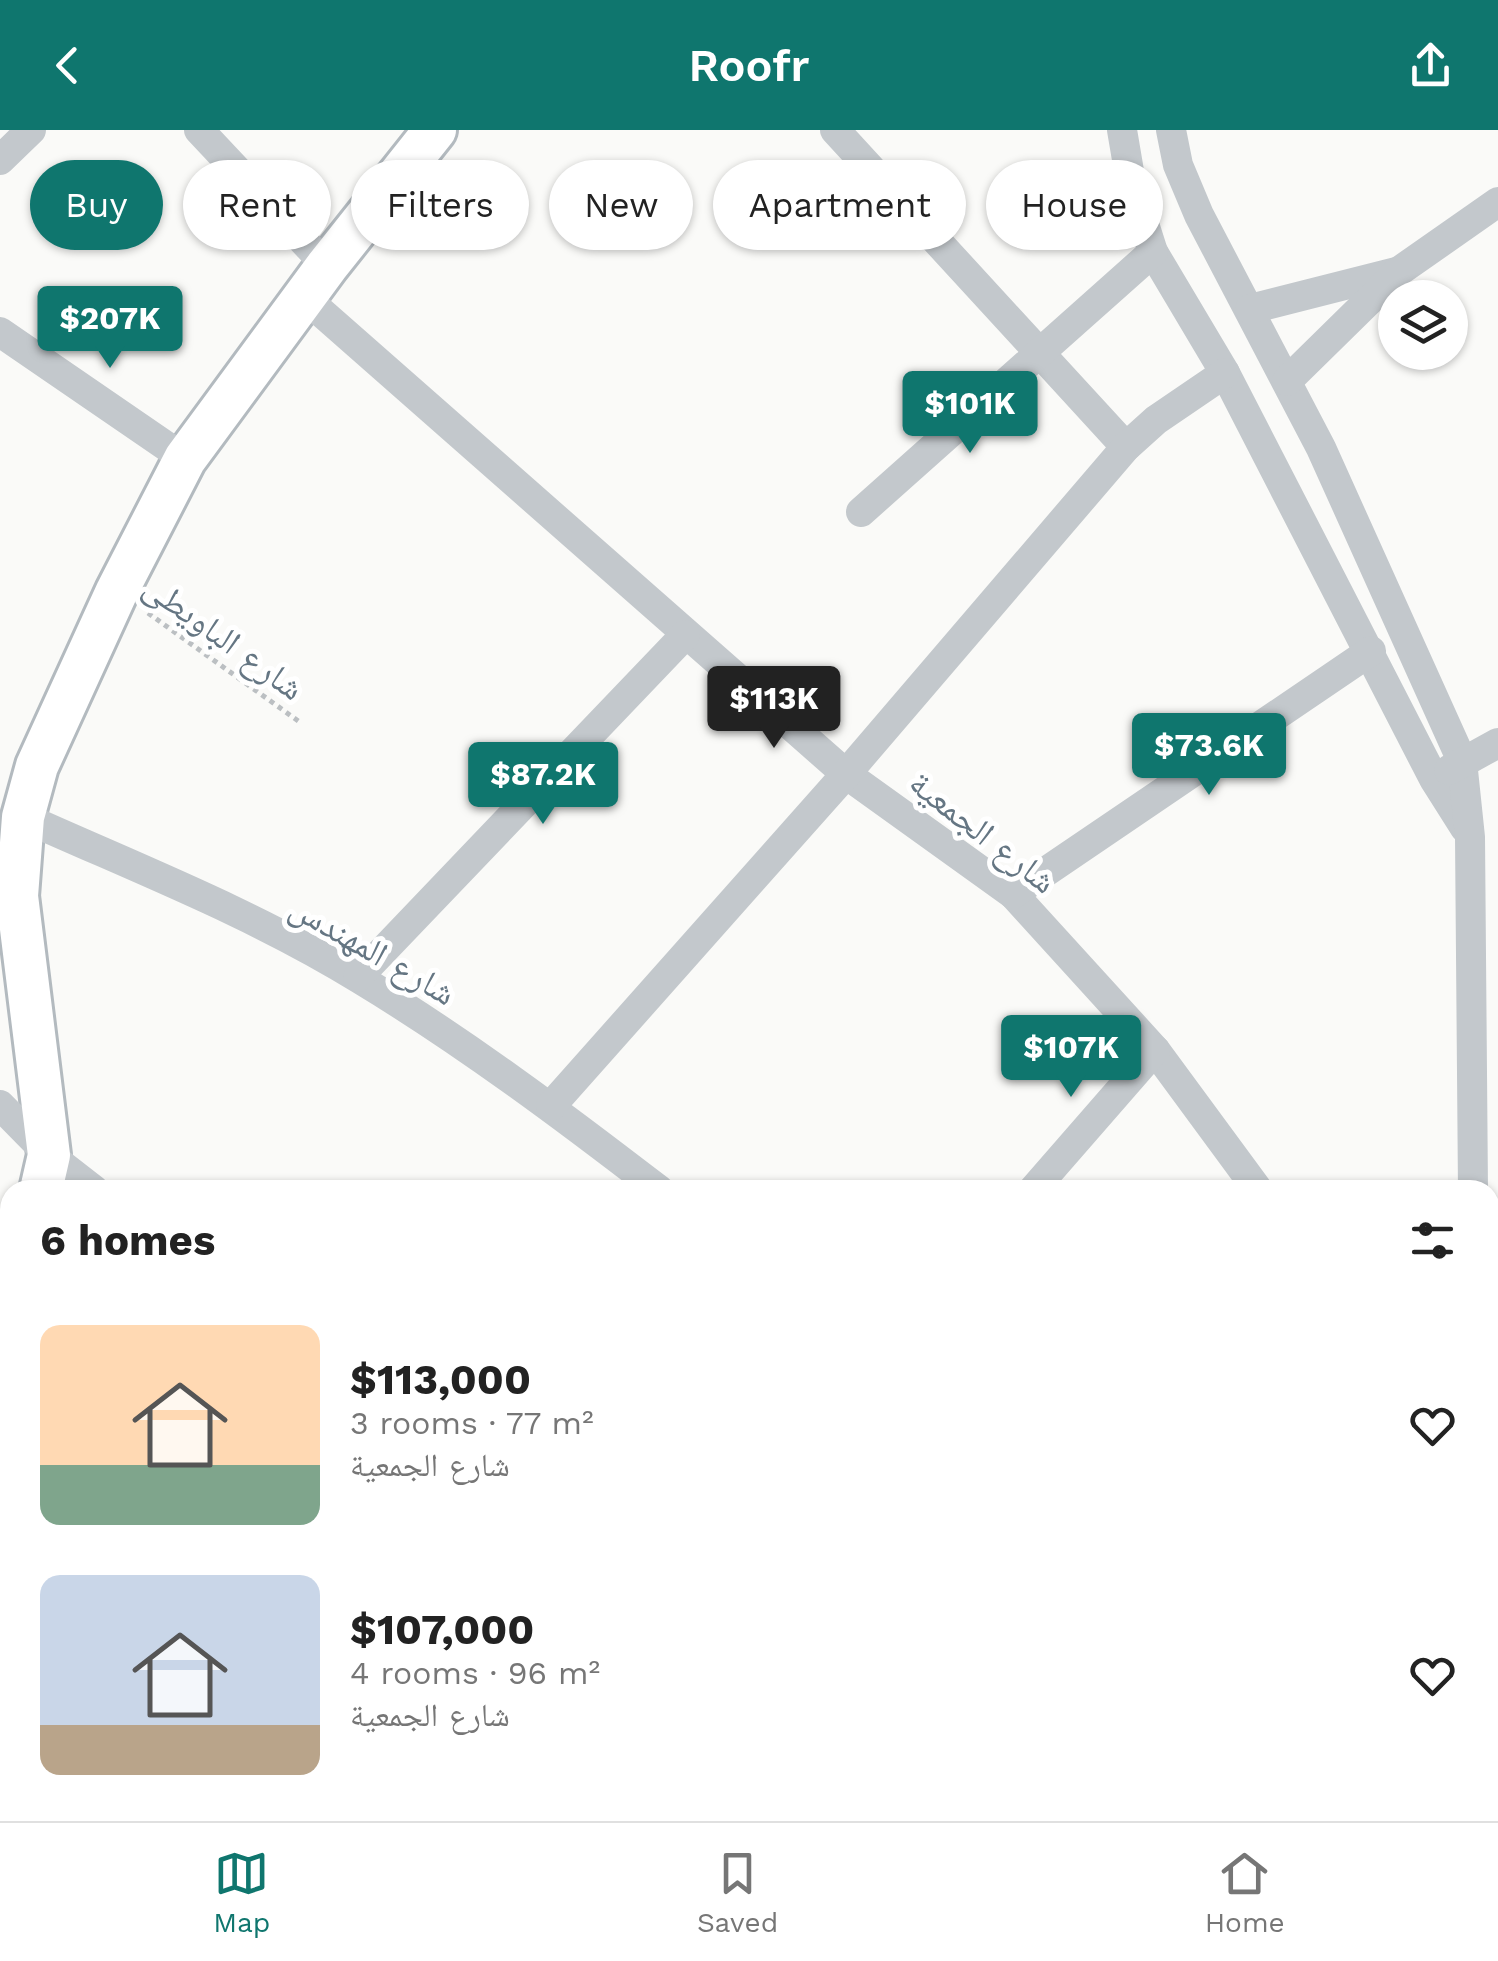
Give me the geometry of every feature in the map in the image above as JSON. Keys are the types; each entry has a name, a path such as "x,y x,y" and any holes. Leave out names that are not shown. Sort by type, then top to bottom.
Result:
{"main road":[{"path":"45,1172 6,901 37,766 117,591 186,459 315,281 434,130"}],"street":[{"path":"0,160 31,130"},
{"name":"شارع الجمعية","path":"199,130 315,281 685,634 846,774 1014,894 1155,1050 1251,1180"},
{"path":"836,130 1126,447"},
{"path":"1122,130 1130,183 1153,252 1225,373 1434,780 1470,837"},
{"path":"1172,130 1178,165 1200,215 1286,380 1462,761 1470,837 1473,1180"},
{"path":"1286,380 1398,272 1498,202"},
{"path":"861,512 1153,252"},
{"path":"1250,309 1398,272"},
{"path":"0,332 186,459"},
{"path":"551,1106 846,774 1126,447 1156,420 1225,373"},
{"path":"358,977 685,634"},
{"path":"1014,894 1371,651"},
{"path":"1434,780 1498,744"},
{"name":"شارع المهندس","path":"23,817 191,892 358,977 551,1106 646,1180"},
{"path":"1042,1180 1155,1050"},
{"path":"0,1105 45,1172"}],"path":[{"name":"شارع الباويطى","path":"117,591 301,722"}]}
